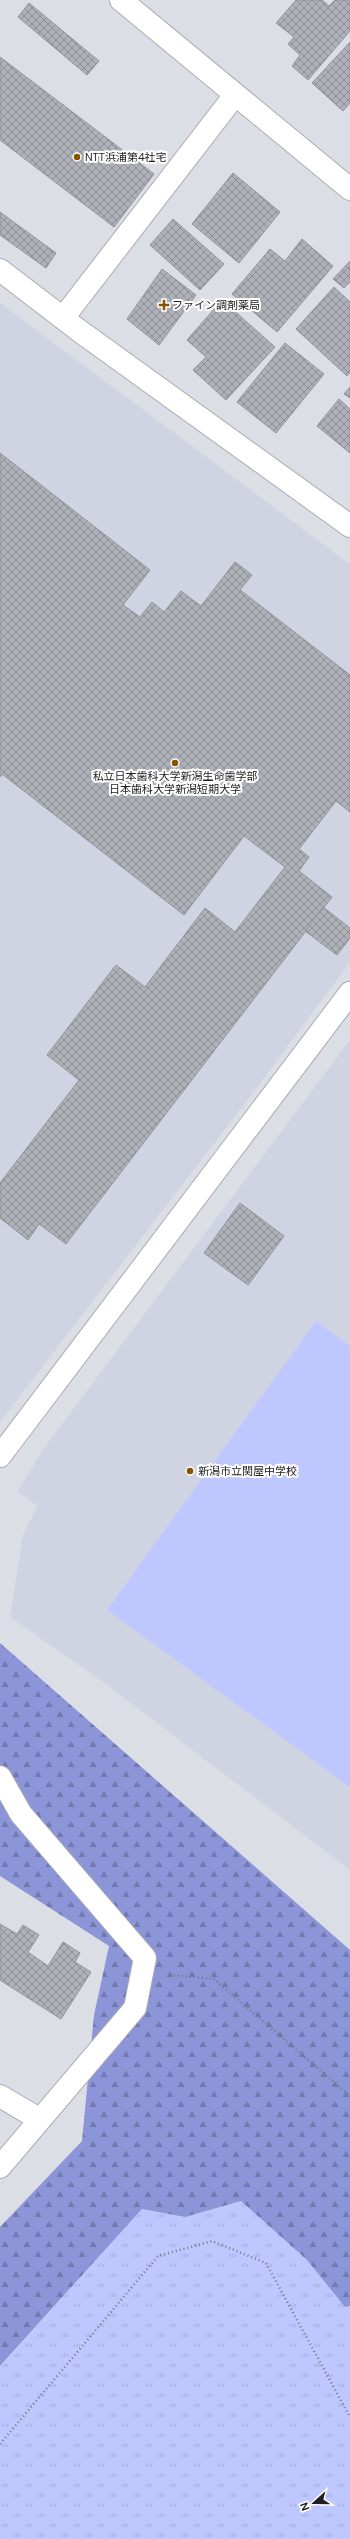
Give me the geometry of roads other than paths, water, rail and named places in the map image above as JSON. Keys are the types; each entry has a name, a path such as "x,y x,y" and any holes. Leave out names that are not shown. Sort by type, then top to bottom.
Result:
{"street":[{"path":"121,0 350,189"},
{"path":"63,318 235,95"},
{"path":"0,270 63,318 350,526"},
{"path":"0,1456 350,993"},
{"path":"0,1777 21,1814 145,1958 135,2008 39,2119 0,2167"},
{"path":"0,2096 39,2119"}],"place":[{"name":"NTT浜浦第4社宅","path":"77,157"},
{"name":"ファイン調剤薬局","path":"164,305"},
{"name":"私立日本歯科大学新潟生命歯学部 日本歯科大学新潟短期大学","path":"175,763"},
{"name":"新潟市立関屋中学校","path":"190,1471"}]}
